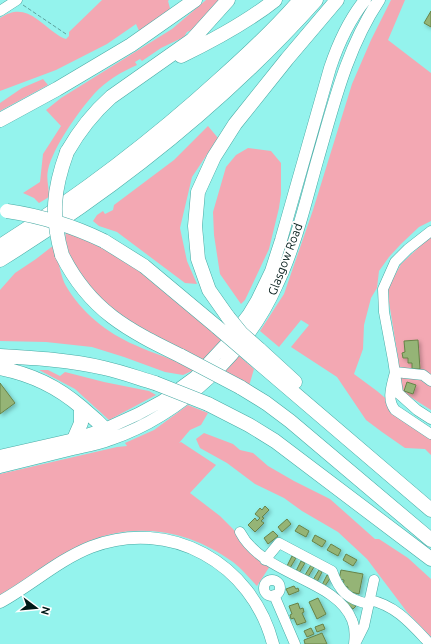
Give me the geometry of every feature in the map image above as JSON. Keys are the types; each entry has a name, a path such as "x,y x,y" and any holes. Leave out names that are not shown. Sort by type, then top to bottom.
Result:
{"highway":[{"path":"0,120 57,89 131,45 195,0"},
{"path":"132,84 192,40 228,0"},
{"path":"275,0 227,33 173,60 111,97 90,118 67,152 58,177 55,202 55,227 62,255 76,280 90,297 102,309 124,326 240,387 266,403 290,421 431,540"},
{"path":"0,246 72,198 126,158 182,113 245,56 300,0"},
{"path":"0,260 98,194 190,122 260,58 316,0"},
{"path":"255,353 209,290 198,259 194,226 198,192 214,157 235,124 336,0"},
{"path":"3,210 45,218 75,228 104,241 144,266 217,327 255,353 431,509"},
{"path":"0,357 28,357 104,368 155,383 208,404 249,425 275,441 431,559"},
{"path":"0,368 20,372 40,380 60,391 81,407 105,429"},
{"path":"74,439 81,423 81,407"}],"main road":[{"name":"Glasgow Road","path":"0,456 74,439 105,429 162,401 195,377 236,332 257,300 271,271 335,53 348,26 365,0"},
{"name":"Glasgow Road","path":"0,467 110,440 133,430 164,413 205,383 241,345 256,323 277,286 293,245 347,60 367,18 379,0"},
{"path":"105,429 110,434 113,434 164,413"},
{"path":"0,602 60,563 89,548 106,542 122,539 156,539 184,545 202,553 218,562 235,576 245,587 259,608 266,621 273,644"}],"street":[{"path":"0,11 16,1"},
{"path":"431,231 408,249 395,262 383,289 384,312 398,393 431,419"},
{"path":"395,372 423,375 431,381"},
{"path":"395,372 390,396 391,405 395,410 431,434"},
{"path":"240,532 248,544 265,560 329,593 339,601 347,610 353,621 355,644"},
{"path":"265,560 279,543 332,571 343,593 357,602 381,602 399,612 430,644"},
{"path":"355,644 364,626 374,580"},
{"path":"274,595 294,644"}],"path":[{"path":"16,1 29,8 66,34"}],"shaded area":[{"path":"102,0 169,0 171,12 140,33 136,24 107,44 56,70 0,91 0,18 16,12 23,12 36,18 58,35 66,39 69,36 69,32"},
{"path":"206,0 219,0 197,28 187,32 184,37 161,48 142,61 140,59 135,62 137,65 109,81 88,101 74,119 55,151 47,173 49,197 39,203 34,198 23,193 40,182 43,154 61,126 46,110 61,98 172,29"},
{"path":"391,0 405,0 388,40 431,73 431,221 419,227 401,244 379,271 377,288 371,298 364,325 363,349 354,374 377,391 431,437 431,455 425,449 405,448 366,420 337,377 291,347 309,325 301,320 279,347 260,331 284,294 313,210 352,84 371,40"},
{"path":"43,79 48,85 0,111 0,103 22,88"},
{"path":"208,126 218,138 192,177 180,228 187,261 197,284 185,283 117,232 99,226 93,221 97,215 103,211 105,214 113,210 114,205 174,160"},
{"path":"248,148 271,151 281,163 281,194 269,249 245,300 241,304 220,274 214,235 213,212 226,167 236,155"},
{"path":"66,231 120,258 141,272 177,300 223,341 205,361 145,331 116,313 90,289 73,262 66,247"},
{"path":"431,236 431,410 401,391 388,288 401,264"},
{"path":"54,245 62,277 66,286 72,296 87,313 105,328 125,340 194,370 183,375 165,372 92,347 46,342 0,341 0,290 15,273"},
{"path":"238,355 254,369 249,386 225,371"},
{"path":"39,370 48,370 60,376 65,372 149,391 156,395 109,420 75,389"},
{"path":"188,405 208,413 201,425 190,430 179,443 181,442 216,465 190,493 220,516 270,566 257,586 233,562 216,551 197,542 179,536 159,532 139,531 120,532 100,537 80,545 59,556 0,595 0,474 127,446 125,443 154,430"},
{"path":"204,433 233,444 240,450 253,453 268,466 330,499 375,539 379,539 408,558 431,579 431,637 407,612 367,559 338,532 302,511 284,498 255,484 227,463 200,448 196,439"}],"building":[{"path":"431,11 431,27 424,23"},
{"path":"418,340 420,369 412,369 412,363 408,363 408,358 403,358 402,353 405,352 404,341"},
{"path":"407,382 416,385 413,394 404,391"},
{"path":"0,383 15,403 0,414"},
{"path":"265,506 269,510 262,517 264,518 261,521 264,523 255,532 248,525 255,518 257,521 260,518 255,514 260,508 262,510"},
{"path":"287,519 291,524 282,532 278,527"},
{"path":"299,525 309,531 306,537 295,531"},
{"path":"273,531 278,536 268,544 264,538"},
{"path":"315,535 326,541 322,547 312,541"},
{"path":"331,544 341,550 338,556 327,550"},
{"path":"346,554 357,560 353,566 343,560"},
{"path":"292,556 296,558 290,568 287,566"},
{"path":"301,561 305,563 299,573 296,571"},
{"path":"311,565 314,567 308,577 305,575"},
{"path":"319,570 322,572 317,582 313,580"},
{"path":"341,570 363,574 359,594 347,591 348,587 343,586 344,580 339,579"},
{"path":"327,575 331,577 325,586 322,585"},
{"path":"294,586 296,589 298,588 299,591 289,595 286,589"},
{"path":"318,598 326,614 317,619 309,602"},
{"path":"347,599 356,606 353,609 344,602"},
{"path":"298,603 300,609 303,608 304,612 302,613 306,622 297,625 294,618 291,619 290,615 292,614 289,606"},
{"path":"323,624 325,629 317,632 315,627"},
{"path":"311,628 314,634 307,637 304,631"},
{"path":"322,633 327,644 305,644 304,640"}]}
